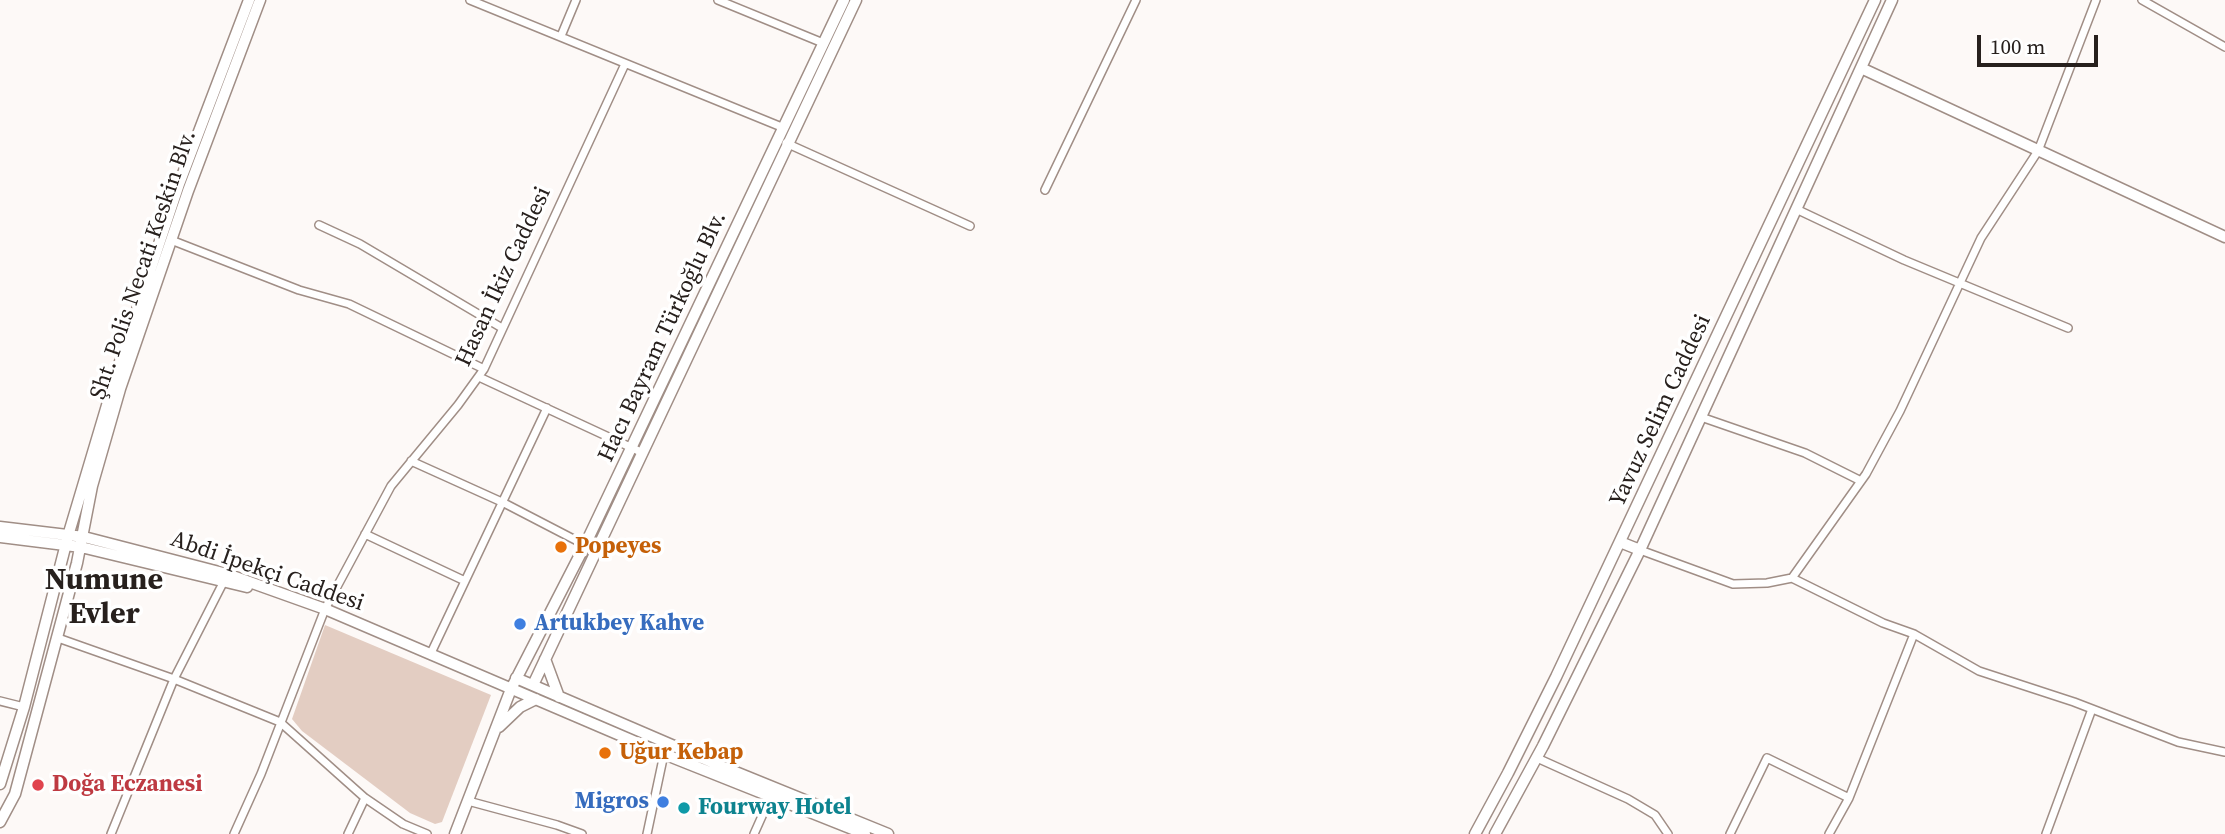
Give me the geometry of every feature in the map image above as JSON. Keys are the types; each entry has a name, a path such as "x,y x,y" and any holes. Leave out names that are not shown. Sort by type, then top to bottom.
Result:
{"street":[{"name":"Şht. Polis Necati Keskin Blv.","path":"0,784 121,355 179,184 249,0"},
{"name":"Şht. Polis Necati Keskin Blv.","path":"0,822 15,794 82,542 92,486 117,402 170,240 260,0"},
{"path":"470,0 784,128"},
{"path":"561,36 576,0"},
{"path":"718,0 737,4 824,43"},
{"name":"Hacı Bayram Türkoğlu Blv.","path":"533,685 643,453 783,142 784,128 844,0"},
{"name":"Hacı Bayram Türkoğlu Blv.","path":"455,834 516,678 856,0"},
{"path":"1045,190 1136,0"},
{"name":"Yavuz Selim Caddesi","path":"1475,834 1508,773 1620,542 1875,0"},
{"name":"Yavuz Selim Caddesi","path":"1495,834 1640,550 1892,0"},
{"path":"1792,578 1861,481 1900,411 1981,238 2038,151 2096,0"},
{"path":"2142,0 2225,47"},
{"name":"Hasan İkiz Caddesi","path":"234,834 326,609 391,486 482,373 625,64"},
{"path":"1861,68 2225,237"},
{"path":"783,142 970,226"},
{"path":"1796,209 1904,260 2068,328"},
{"path":"319,225 360,244 502,328"},
{"path":"170,240 299,290 349,304 547,408 643,453"},
{"path":"431,653 547,408"},
{"path":"1700,417 1805,453 1861,481"},
{"path":"411,461 504,503 585,545"},
{"path":"0,527 82,542"},
{"path":"365,534 465,581"},
{"path":"0,537 67,540"},
{"name":"Abdi İpekçi Caddesi","path":"82,542 225,577 326,609 664,754 865,834"},
{"path":"1620,542 1733,584 1766,583 1792,578 1883,623 1914,634 1979,671 2092,709 2178,742 2225,752"},
{"path":"111,834 174,679 225,577"},
{"path":"1829,834 1849,797 1914,634"},
{"path":"58,638 174,679 280,722 365,798 403,824 427,834"},
{"path":"545,659 559,697"},
{"path":"516,678 888,834"},
{"path":"494,732 520,707 536,699"},
{"path":"0,701 24,706"},
{"path":"2046,834 2092,709"},
{"path":"647,834 668,743"},
{"path":"1536,758 1628,799 1655,815 1668,834"},
{"path":"1730,834 1767,758 1849,797"},
{"path":"754,834 771,796"},
{"path":"348,834 365,798"},
{"path":"468,801 582,834"},
{"path":"399,834 403,824"},
{"path":"554,834 557,825"}],"shaded area":[{"path":"325,625 491,695 442,822 435,824 410,813 302,731 292,719"}],"place":[{"name":"Popeyes","path":"561,547"},
{"name":"Artukbey Kahve","path":"520,624"},
{"name":"Uğur Kebap","path":"605,753"},
{"name":"Doğa Eczanesi","path":"38,785"},
{"name":"Migros","path":"663,802"},
{"name":"Fourway Hotel","path":"684,808"}],"district":[{"name":"Numune Evler","path":"104,598"}]}
